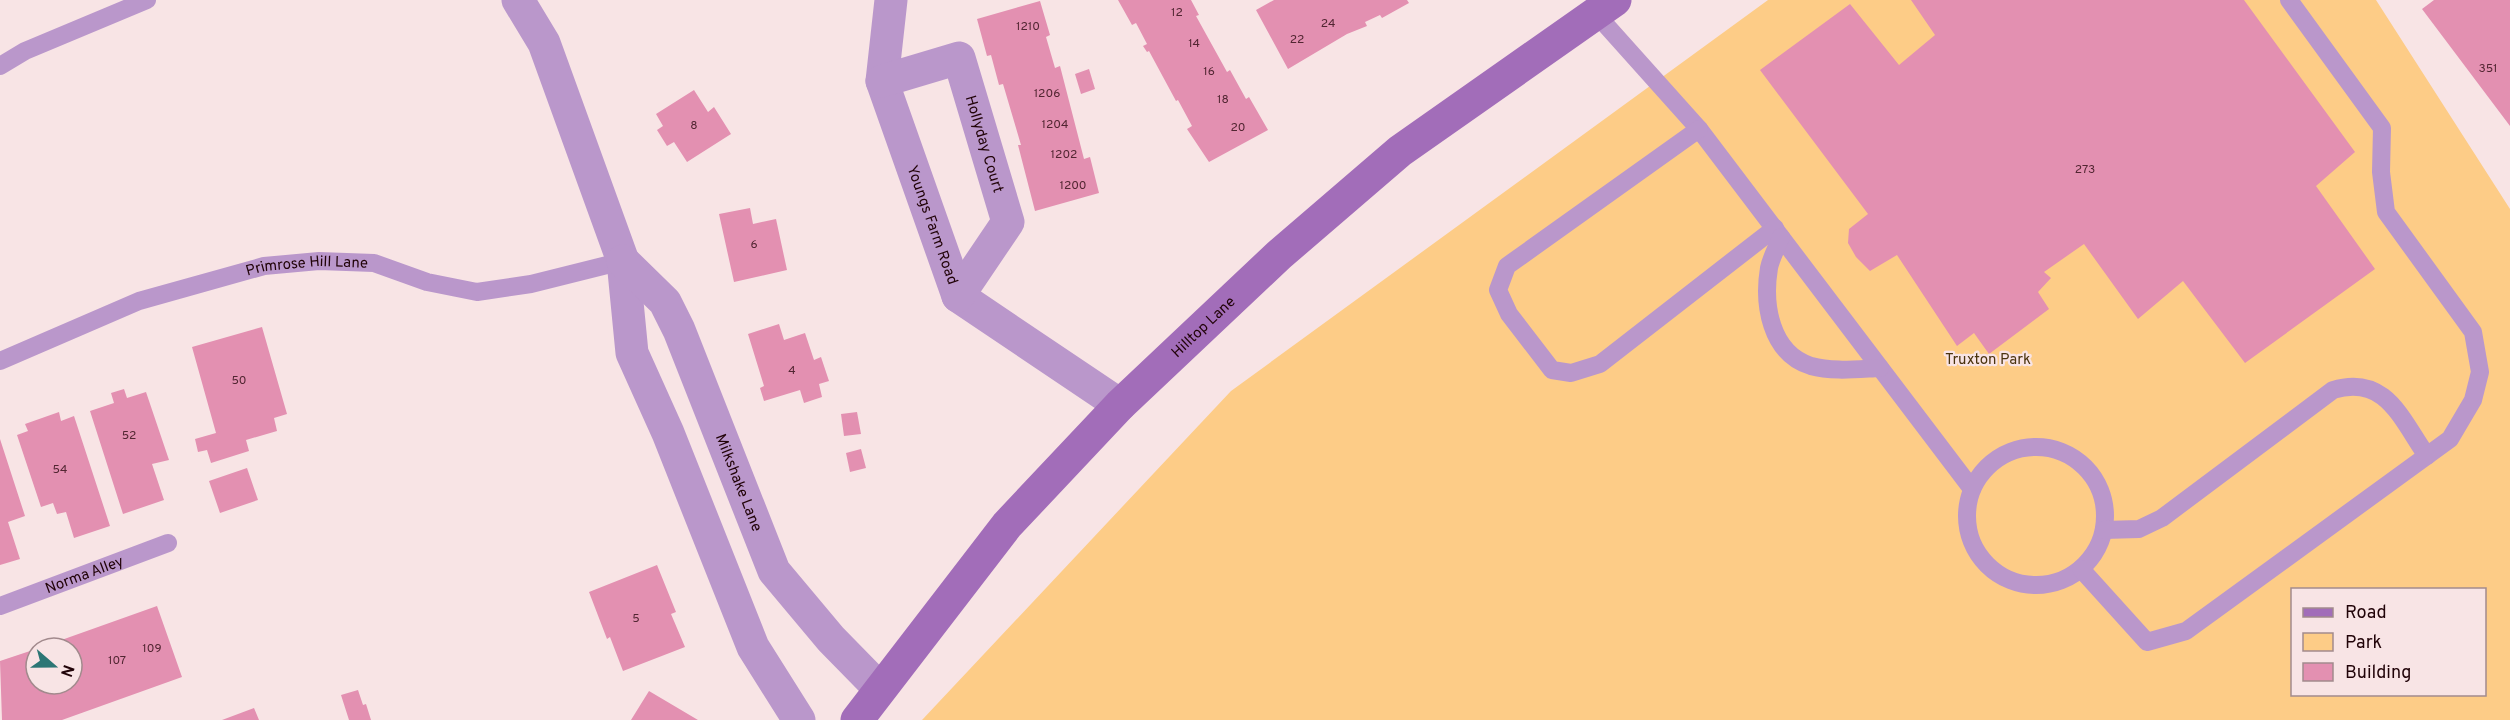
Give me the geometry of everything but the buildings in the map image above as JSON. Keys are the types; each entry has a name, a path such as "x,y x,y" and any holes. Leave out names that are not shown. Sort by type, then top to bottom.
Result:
{"street":[{"name":"Milkshake Lane","path":"518,0 544,43 622,261 632,353 668,433 753,647 799,720"},
{"name":"Youngs Farm Road","path":"891,0 882,81 958,296 1120,405"},
{"name":"Hilltop Lane","path":"856,720 1007,525 1120,405 1279,255 1400,151 1605,7"},
{"name":"Hollyday Court","path":"882,81 959,58 1008,222 958,296"},
{"name":"Milkshake Lane","path":"622,261 665,302 774,571 831,639 879,688"}],"lane":[{"path":"0,66 25,51 147,0"},
{"path":"2081,569 2146,642 2186,631 2450,440 2473,400 2480,372 2473,332 2386,212 2381,172 2382,128 2289,0"},
{"path":"1605,7 1972,489"},
{"path":"1699,129 1507,266 1498,290 1509,314 1552,370 1571,373 1600,363 1778,233"},
{"path":"1778,233 1769,266 1768,308 1775,334 1792,357 1812,366 1841,369 1880,368"},
{"name":"Primrose Hill Lane","path":"0,361 139,300 264,266 319,261 374,263 427,282 477,291 531,284 622,261"},
{"path":"2104,530 2139,529 2162,518 2333,390 2348,385 2361,385 2377,390 2427,456"},
{"path":"2023,447 2046,447 2067,453 2086,467 2099,485 2105,507 2104,530 2097,551 2081,569 2062,581 2039,586 2016,583 1995,573 1978,556 1969,535 1966,511 1972,489 1984,470 2002,455 2023,447"},
{"name":"Norma Alley","path":"0,606 168,543"}],"green space":[{"name":"Truxton Park","path":"1768,0 2376,0 2510,209 2510,720 922,720 1231,391"}]}
